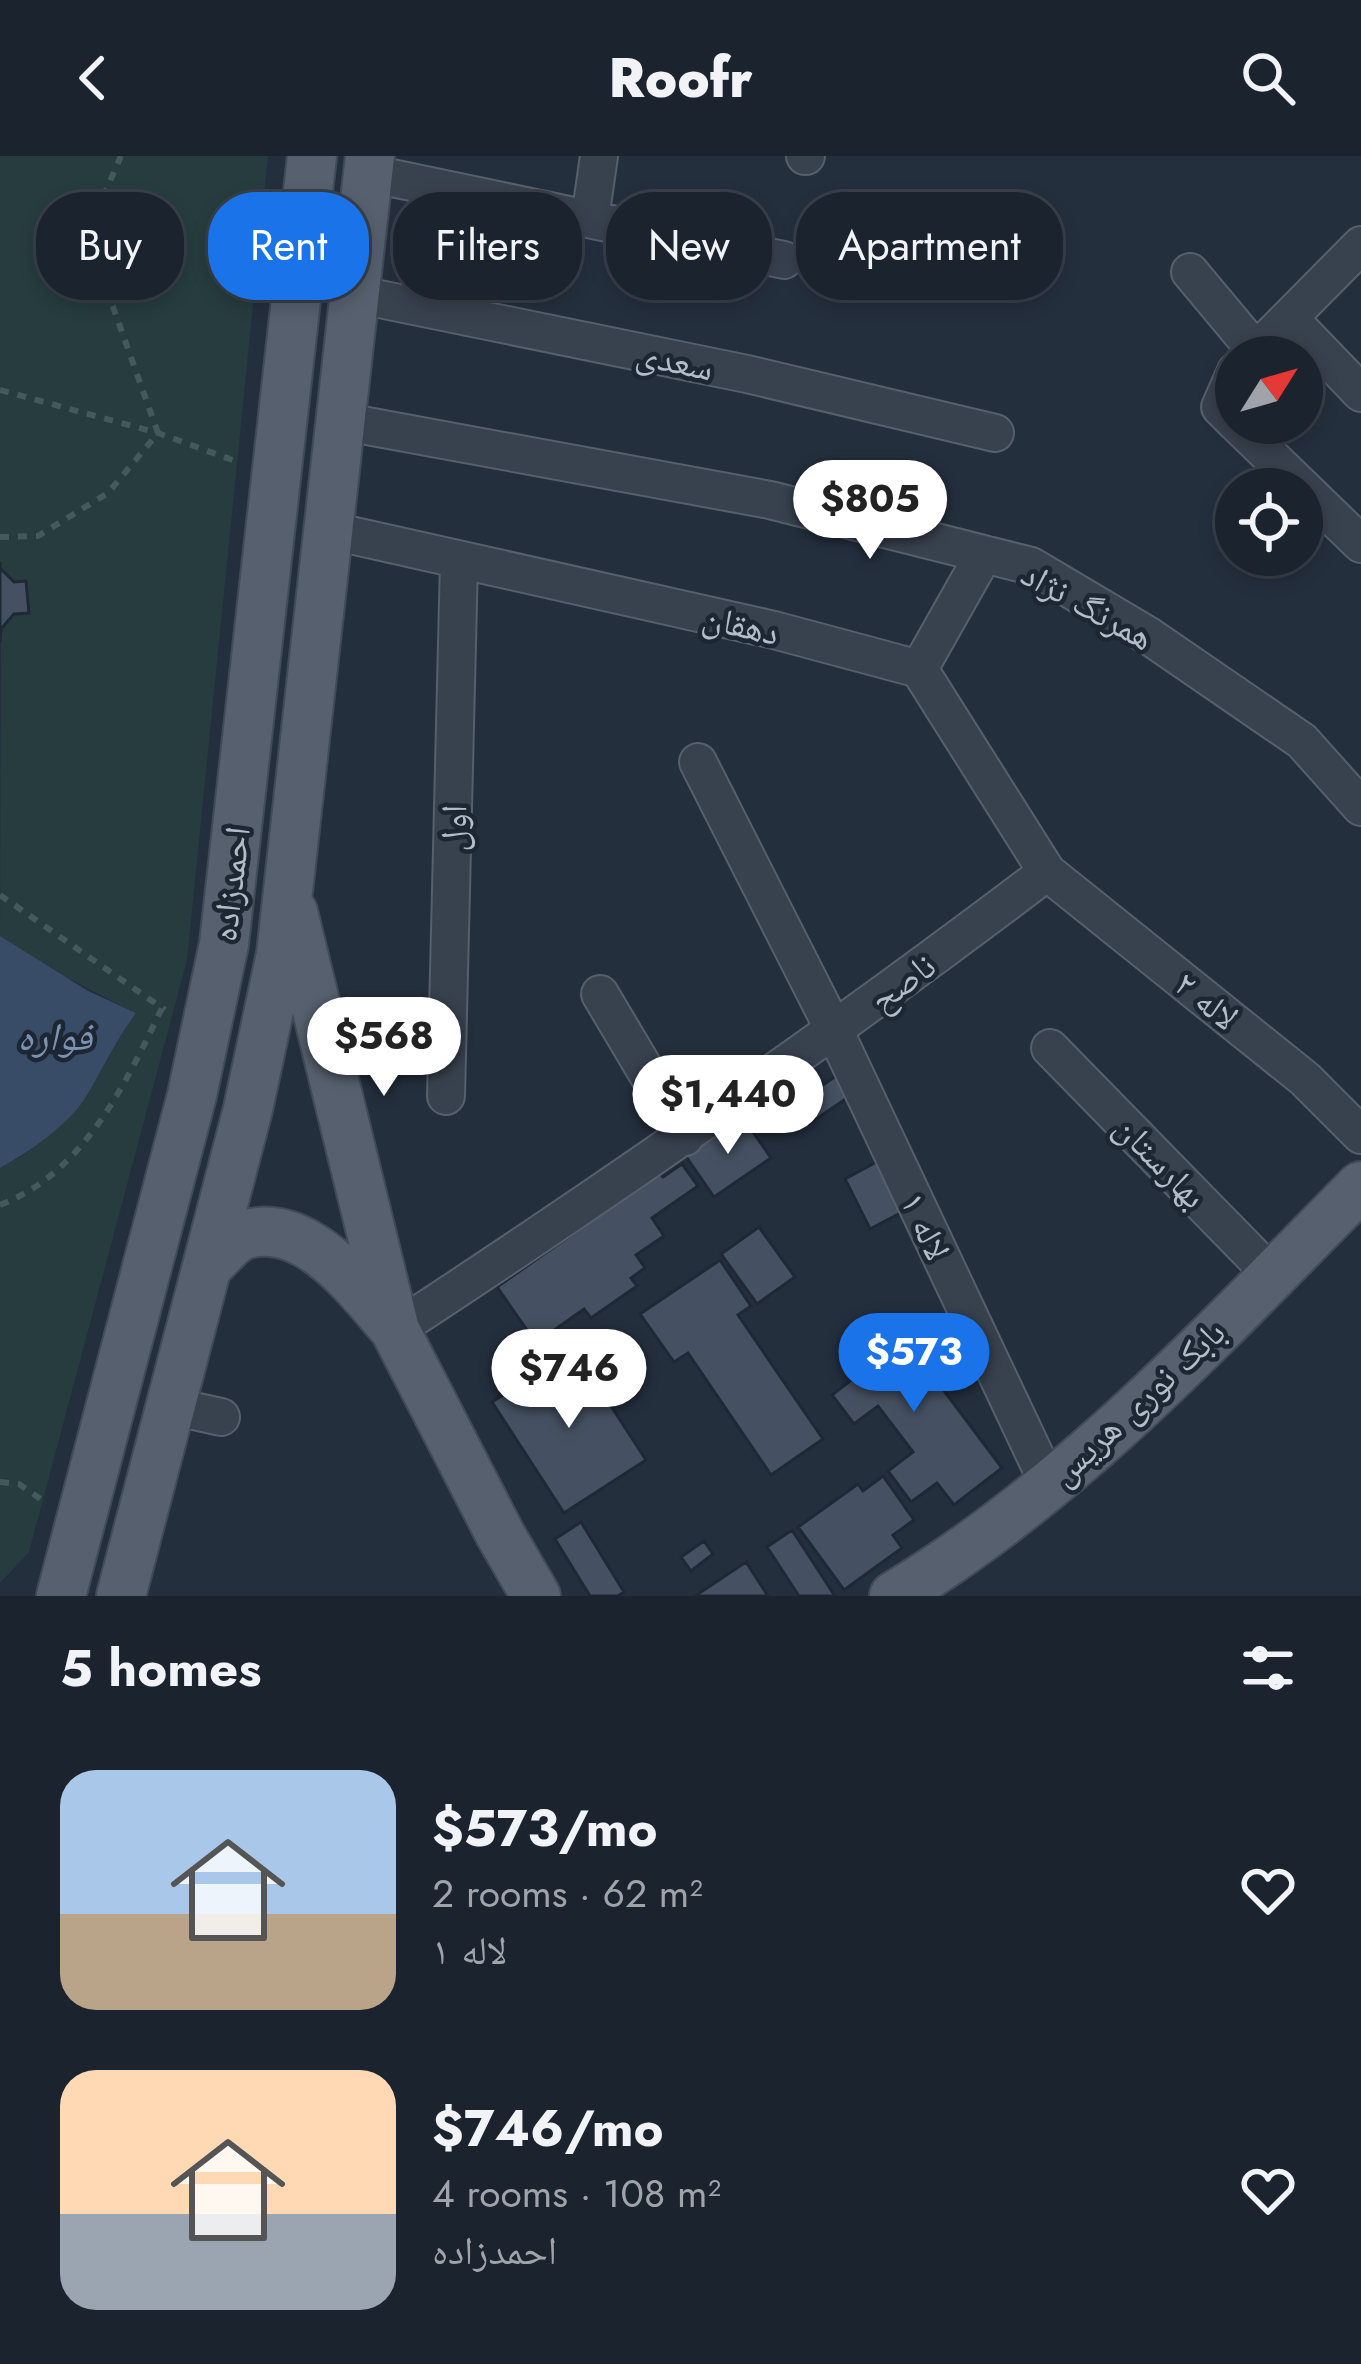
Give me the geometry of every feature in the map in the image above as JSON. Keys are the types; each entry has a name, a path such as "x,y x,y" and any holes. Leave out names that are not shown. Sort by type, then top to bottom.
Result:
{"main road":[{"name":"احمدزاده","path":"61,1596 205,1036 224,944 313,156"},
{"name":"احمدزاده","path":"121,1596 208,1266 276,976 354,300"},
{"name":"احمدزاده","path":"287,890 395,1330 536,1596"},
{"name":"بابک نوری هریس","path":"894,1596 1049,1484 1182,1365 1361,1186"},
{"name":"احمدزاده","path":"208,1266 243,1235 284,1234 323,1252 395,1330"},
{"path":"80,1526 135,1541"}],"street":[{"path":"590,219 599,156"},
{"path":"369,165 784,260"},
{"path":"1271,336 1361,245"},
{"path":"1190,272 1231,336"},
{"name":"سعدی","path":"369,297 747,374 994,433"},
{"path":"1289,318 1361,393"},
{"name":"همرنگ نژاد","path":"340,422 770,500 1030,566 1149,637 1302,741 1361,807"},
{"path":"1258,444 1361,544"},
{"name":"دهقان","path":"328,530 774,630 920,669"},
{"path":"984,554 920,669 1047,872"},
{"name":"اول","path":"446,1096 459,561"},
{"name":"لاله ۱","path":"698,762 835,1032 1049,1484"},
{"name":"ناصح","path":"395,1330 835,1032 1047,872"},
{"name":"لاله ۲","path":"1047,872 1306,1079 1361,1136"},
{"path":"600,994 685,1137"},
{"name":"بهارستان","path":"1050,1048 1272,1275"},
{"path":"171,1406 221,1417"}],"path":[{"path":"122,156 86,234 158,434"},
{"path":"0,390 158,434 276,476"},
{"path":"0,537 38,536 108,493 158,434"},
{"path":"0,895 205,1036"},
{"path":"0,1205 17,1199 80,1148 123,1091 162,1008"},
{"path":"0,1482 20,1484 80,1526"}],"green space":[{"path":"0,156 268,156 264,192 208,192 208,300 253,300 187,960 29,1552 0,1583 0,1168 23,1155 86,1097 95,1074 135,1013 37,962 0,936 1,629 14,614 29,612 26,581 14,582 0,568"}],"water":[{"name":"فواره","path":"0,936 88,991 136,1013 70,1116 36,1146 0,1168"}],"building":[{"path":"0,568 14,582 26,581 29,613 14,614 1,629 0,642"},
{"path":"836,1076 850,1096 809,1124 795,1104"},
{"path":"742,1116 771,1158 714,1197 685,1155"},
{"path":"882,1159 908,1209 870,1229 845,1179"},
{"path":"682,1164 698,1186 652,1218 664,1236 636,1255 645,1268 631,1278 637,1286 591,1318 584,1309 536,1343 497,1287 660,1173 663,1177"},
{"path":"759,1227 795,1277 757,1304 721,1254"},
{"path":"720,1260 751,1306 738,1315 823,1439 771,1475 688,1353 674,1362 640,1314"},
{"path":"888,1316 1002,1468 954,1505 937,1483 911,1502 888,1471 913,1452 878,1406 854,1424 832,1395 855,1377 838,1354"},
{"path":"574,1349 646,1460 564,1513 492,1402"},
{"path":"883,1476 914,1520 893,1535 902,1548 844,1590 798,1527 858,1484 863,1491"},
{"path":"581,1522 624,1592 618,1596 590,1596 555,1539"},
{"path":"792,1530 835,1596 799,1596 767,1547"},
{"path":"704,1541 713,1554 691,1571 681,1557"},
{"path":"746,1562 768,1596 695,1596"}]}
